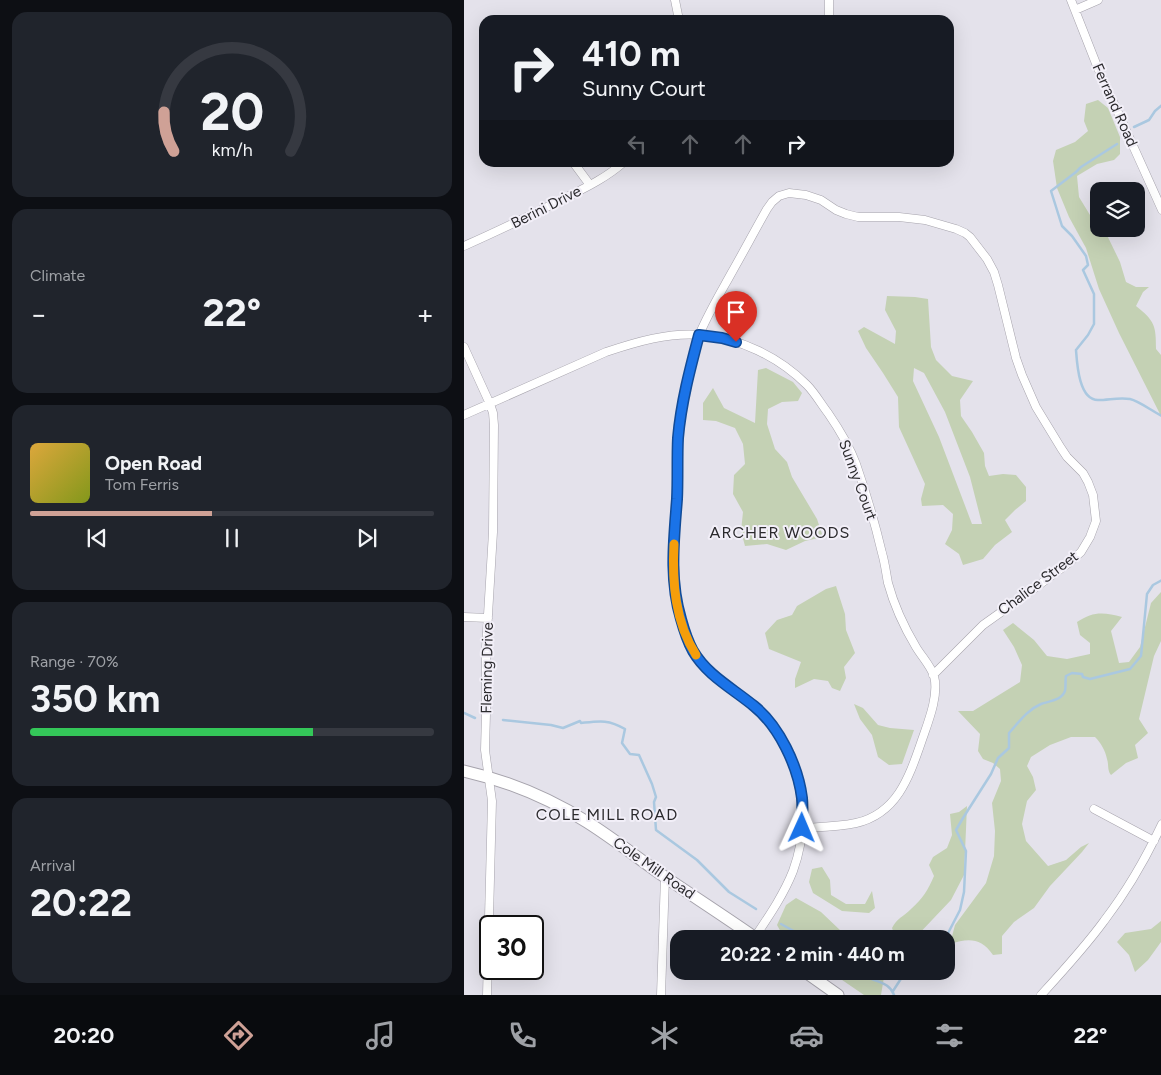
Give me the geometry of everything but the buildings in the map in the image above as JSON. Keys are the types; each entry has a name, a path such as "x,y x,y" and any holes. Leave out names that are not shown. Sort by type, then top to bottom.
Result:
{"street":[{"path":"674,0 678,15"},
{"path":"829,0 829,15"},
{"name":"Ferrand Road","path":"1071,0 1097,66 1161,210"},
{"path":"1075,10 1098,0"},
{"path":"577,167 590,185"},
{"name":"Berini Drive","path":"464,246 519,222 608,175 618,167"},
{"path":"1152,190 1161,186"},
{"name":"Chalice Street","path":"699,335 772,202 779,196 789,193 806,195 820,200 836,210 858,217 899,217 925,220 956,229 970,237 986,258 994,272 1022,375 1036,407 1061,448 1083,473 1088,482 1093,495 1096,521 1090,537 1081,552 1036,588 983,625 934,675"},
{"path":"699,335 684,398 678,439 673,564 676,604 685,634 697,658 712,674 754,706 771,724 789,754 801,791 802,828 799,851 787,884 761,930"},
{"name":"Sunny Court","path":"464,415 606,352 664,336 699,335 722,338 736,342 774,359 807,386 844,438 856,463 894,599 916,647 930,666 934,675"},
{"name":"Fleming Drive","path":"464,348 490,404 494,425 492,541 486,648 485,750 492,801 487,995"},
{"path":"464,617 488,618"},
{"path":"802,828 856,823 869,819 890,805 903,788 928,724 935,691 934,675"},
{"name":"Cole Mill Road","path":"464,771 534,794 564,809 588,823 744,930"},
{"path":"1094,808 1154,841"},
{"path":"1041,995 1104,922 1130,884 1154,841 1161,824"},
{"path":"661,995 665,877"},
{"path":"817,980 838,995"}],"green space":[{"path":"1098,100 1108,108 1120,137 1120,154 1114,160 1097,164 1077,176 1079,197 1090,215 1090,237 1108,237 1120,262 1126,282 1136,287 1149,287 1143,292 1136,306 1151,320 1155,329 1156,349 1161,355 1161,416 1119,333 1099,289 1086,248 1069,217 1057,188 1053,161 1056,150 1075,142 1088,131 1084,121 1086,104"},
{"path":"887,296 928,299 931,347 936,360 952,376 973,381 960,400 961,416 984,453 985,466 989,476 1016,475 1026,487 1026,501 1005,520 1012,532 995,545 983,559 963,565 959,554 945,544 952,530 953,514 943,505 922,506 921,499 925,484 899,427 898,397 866,348 858,331 864,327 895,344 896,331 885,310","holes":["914,368 924,373 945,412 970,477 982,524 972,524 939,437 913,381"]},
{"path":"766,368 793,382 802,393 798,401 782,402 768,409 767,424 775,449 787,462 792,477 817,519 823,537 805,541 786,550 767,544 745,546 741,531 743,512 733,494 734,475 745,464 743,444 735,428 716,421 703,420 703,403 713,388 724,408 755,423 758,370"},
{"path":"836,586 845,614 846,630 855,653 844,667 846,678 840,691 832,688 828,681 814,679 795,688 795,679 801,662 769,649 765,633 777,620 792,615 797,606 826,589"},
{"path":"1161,592 1161,641 1154,656 1139,719 1148,733 1135,745 1138,758 1126,763 1111,775 1104,750 1095,737 1071,737 1050,745 1031,757 1027,766 1033,777 1036,790 1027,801 1022,824 1026,841 1048,866 1066,860 1081,847 1089,843 1050,886 1034,908 1014,922 1002,936 1002,954 993,955 979,942 969,940 955,943 955,925 986,883 994,856 995,831 992,803 1001,781 1000,769 993,763 983,759 978,751 980,734 958,711 973,711 1020,682 1022,665 1014,647 1003,630 1013,623 1034,640 1047,656 1067,659 1090,654 1090,643 1080,635 1077,622 1094,614 1116,615 1122,617 1111,631 1119,663 1129,662 1140,647 1151,603"},
{"path":"854,704 863,708 878,725 914,730 902,764 889,765 878,757 872,735 860,719"},
{"path":"967,806 964,875 951,900 923,930 893,930 896,922 915,905 930,886 934,876 929,865 933,857 947,848 952,835 950,814 959,812"},
{"path":"822,867 830,880 831,895 846,904 865,904 872,891 875,908 869,913 842,911 813,893 809,882 812,869"},
{"path":"796,898 821,912 840,930 780,930 777,925 786,905"},
{"path":"1161,921 1161,942 1148,960 1135,972 1129,955 1117,942 1125,933 1151,929"},
{"path":"842,980 884,980 881,995 864,995"}],"waterway":[{"path":"1134,127 1149,120 1162,105"},
{"path":"1117,144 1081,167 1051,191 1062,226 1072,236 1086,256 1088,265 1083,270 1094,294 1094,324 1076,350 1078,372 1083,388 1092,398 1098,400 1122,398 1134,400 1162,416"},
{"path":"950,930 960,910 964,892 966,851 956,830 991,774 998,758 1009,748 1009,733 1032,710 1041,704 1061,697 1065,691 1066,676 1072,673 1082,674 1083,677 1090,679 1130,669 1141,656 1147,594 1153,585 1162,580"},
{"path":"464,713 475,718"},
{"path":"503,720 563,728 580,721 581,723 603,721 625,729 622,743 630,754 639,755 656,797 654,802 656,830 697,860 729,892 756,909"},
{"path":"781,924 792,930"},
{"path":"875,980 888,986 894,995"},
{"path":"893,991 900,980"}],"slow traffic":[{"path":"674,544 673,564 676,604 688,642 696,655"}],"district":[{"name":"ARCHER WOODS","path":"780,532"},
{"name":"COLE MILL ROAD","path":"607,814"}],"route":[{"path":"736,342 699,335 689,374 678,439 673,564 676,604 688,642 697,658 712,674 762,714 771,724 789,754 801,791 802,828"}]}
